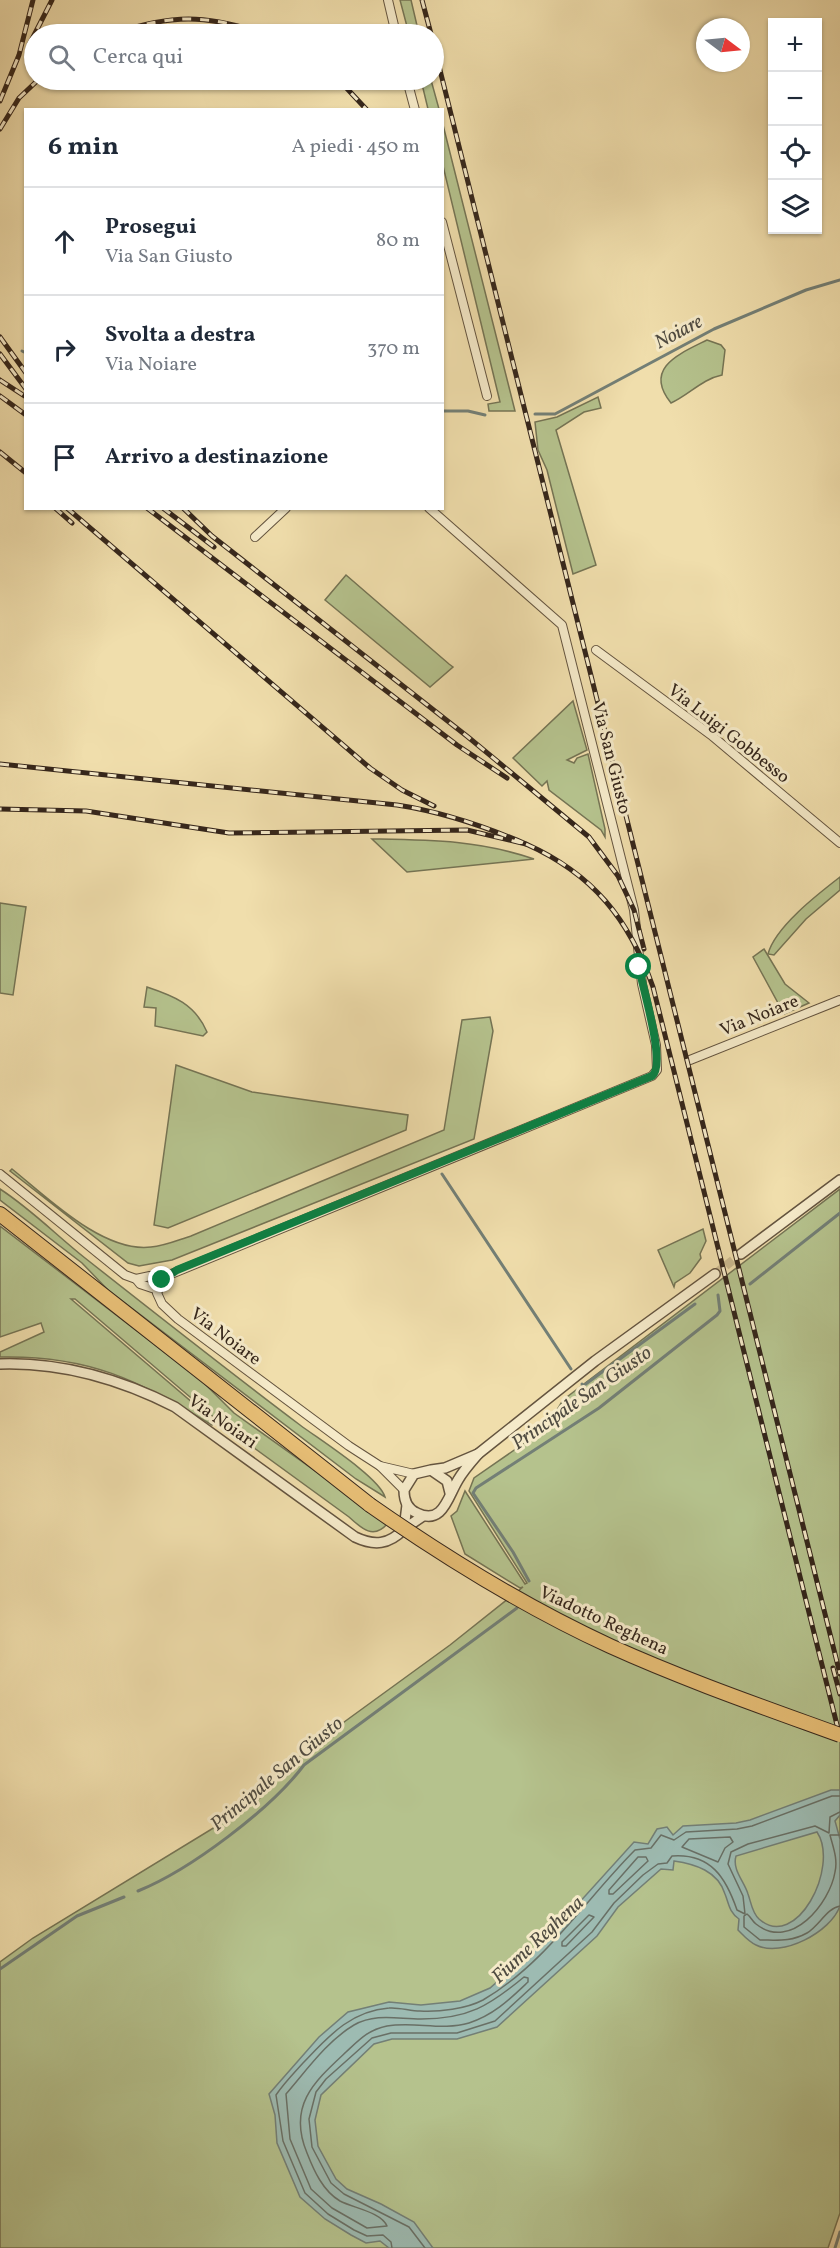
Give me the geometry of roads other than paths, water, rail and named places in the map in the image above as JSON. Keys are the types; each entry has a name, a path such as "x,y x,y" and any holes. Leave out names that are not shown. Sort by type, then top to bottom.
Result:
{"highway":[{"name":"Viadotto Reghena","path":"0,1214 370,1505 476,1575 561,1622 687,1678 840,1735"}],"street":[{"path":"388,0 394,24"},
{"path":"410,90 414,108"},
{"path":"444,230 487,396"},
{"path":"255,537 284,510"},
{"name":"Via San Giusto","path":"162,1280 177,1270 656,1073 656,1045 642,984 634,910 562,626 431,510"},
{"name":"Via Luigi Gobbesso","path":"596,650 711,735 840,843"},
{"name":"Via Noiare","path":"690,1060 840,1000"},
{"path":"0,1174 125,1275 136,1279 146,1287 158,1290 162,1280 150,1276 136,1279"},
{"path":"741,1254 840,1180"},
{"path":"404,1530 407,1505 404,1490 414,1474 445,1468 478,1454 595,1361 715,1274"},
{"name":"Via Noiare","path":"158,1290 162,1304 178,1319 349,1446 380,1466 404,1490"},
{"name":"Via Noiari","path":"0,1364 50,1365 145,1392 175,1407 365,1542 383,1544 423,1516"},
{"path":"407,1505 412,1511 423,1516 441,1512 446,1507 450,1493 478,1454"},
{"name":"Via Noiare","path":"380,1466 414,1474"},
{"path":"431,1470 447,1481 450,1493"}],"water":[{"path":"831,1790 840,1790 840,1815 835,1821 840,1839 840,1906 827,1925 792,1945 767,1948 756,1945 738,1930 739,1919 731,1911 722,1886 717,1880 705,1870 674,1861 673,1870 661,1869 618,1907 597,1936 497,2027 457,2039 392,2039 374,2044 321,2095 315,2120 318,2146 336,2179 347,2189 414,2222 433,2248 389,2248 380,2241 366,2243 325,2219 300,2197 277,2143 275,2115 269,2094 319,2037 348,2012 389,2002 421,2005 460,2001 490,1988 548,1937 634,1842 648,1844 657,1829 667,1827 673,1835 683,1826 750,1820","holes":["817,1832 823,1847 823,1865 819,1884 800,1915 787,1924 773,1926 759,1919 753,1911 737,1871 736,1856"]}],"waterway":[{"name":"Noiare","path":"535,414 555,414 714,329 806,290 840,280"},
{"name":"Noiare","path":"444,411 468,411 485,415"},
{"path":"442,1174 571,1369"},
{"name":"Principale San Giusto","path":"750,1284 840,1213"},
{"name":"Principale San Giusto","path":"529,1581 513,1552 473,1493 476,1488 599,1408 717,1315 720,1311 718,1295"},
{"path":"583,1386 695,1304"},
{"path":"582,1384 587,1392"},
{"name":"Principale San Giusto","path":"138,1891 181,1869 228,1837 251,1819 290,1782 304,1765 517,1608"},
{"name":"Principale San Giusto","path":"0,1969 77,1916 124,1897"},
{"path":"835,2248 840,2232"}],"tunnel":[{"path":"715,1274 741,1254"}],"railway":[{"path":"27,24 33,0"},
{"path":"40,24 52,0"},
{"path":"422,0 428,24"},
{"path":"148,24 188,19 229,24"},
{"path":"0,101 19,55 24,35"},
{"path":"444,86 840,1674"},
{"path":"0,129 19,98 27,90"},
{"path":"348,90 365,108"},
{"path":"0,337 24,370"},
{"path":"0,354 24,386"},
{"path":"0,380 24,396"},
{"path":"0,396 24,414"},
{"path":"0,452 24,471"},
{"path":"57,510 72,523"},
{"path":"69,510 370,768 402,790 434,806"},
{"path":"150,510 457,745 507,778"},
{"path":"166,510 214,547"},
{"path":"185,510 212,536 468,737 589,837 618,876 634,910 644,949"},
{"path":"0,764 397,805 463,820 526,844 467,830 229,833 86,811 0,809"},
{"path":"526,844 571,869 606,901 632,940 653,987 840,1737"},
{"path":"833,1668 840,1694"}],"water label":[{"name":"Fiume Reghena","path":"537,1939"}]}
